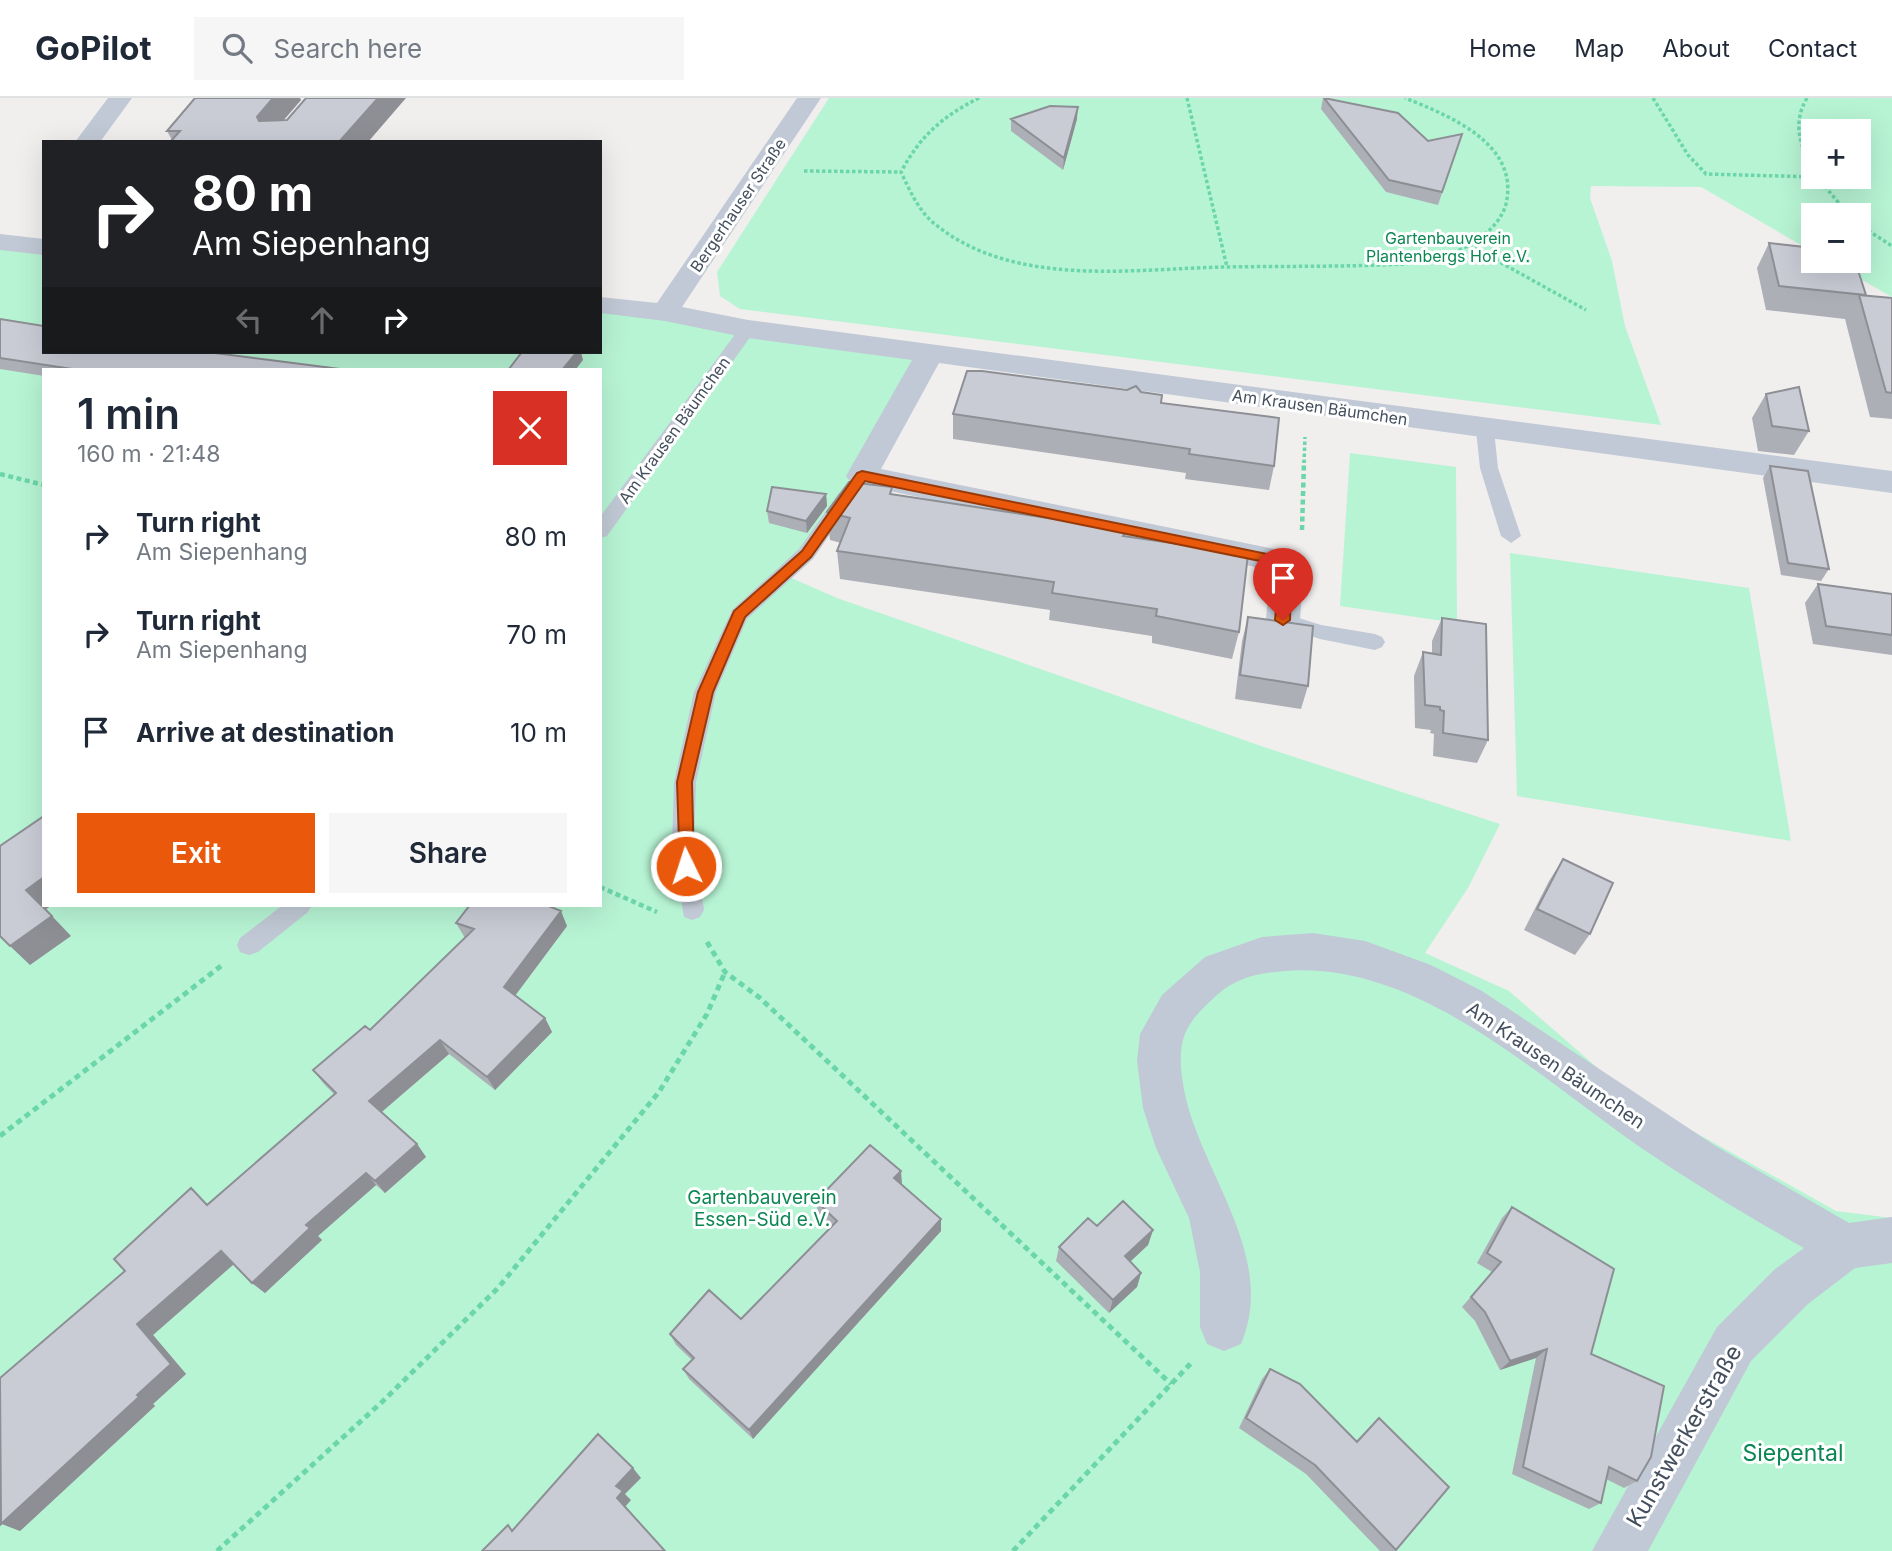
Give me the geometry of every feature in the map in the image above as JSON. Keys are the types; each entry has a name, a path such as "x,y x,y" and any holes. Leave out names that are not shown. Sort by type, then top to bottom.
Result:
{"street":[{"path":"88,140 120,98"},
{"name":"Bergerhauser Straße","path":"666,312 809,98"},
{"path":"0,242 42,247"},
{"name":"Am Krausen Bäumchen","path":"602,305 666,312 748,329 1307,406 1892,482"},
{"path":"930,353 862,476 1287,562 1283,620"},
{"name":"Am Krausen Bäumchen","path":"1224,1327 1228,1285 1211,1215 1176,1145 1159,1078 1161,1033 1181,1001 1209,975 1244,959 1286,949 1335,952 1381,965 1439,988 1504,1025 1664,1138 1800,1222 1869,1243"},
{"name":"Kunstwerkerstraße","path":"1618,1551 1649,1502 1734,1344 1791,1287 1869,1243"}],"lane":[{"name":"Am Krausen Bäumchen","path":"602,528 748,329"},
{"path":"1486,430 1489,468 1511,536"},
{"path":"692,910 683,845 685,782 705,692 739,615 806,554 862,476"},
{"path":"1283,620 1320,632 1375,642"},
{"path":"249,945 297,907"}],"path":[{"path":"901,172 927,129 953,111 979,98"},
{"path":"1187,98 1227,267"},
{"path":"901,172 917,204 936,225 964,243 1020,262 1086,270 1405,264 1452,253 1481,238 1501,216 1511,194 1508,168 1478,133 1432,108 1405,98"},
{"path":"1653,98 1688,155 1706,174 1801,177"},
{"path":"1801,139 1797,124 1798,112 1807,98"},
{"path":"765,167 811,172 901,172"},
{"path":"1827,189 1839,203"},
{"path":"1871,232 1892,246"},
{"path":"1469,244 1586,310"},
{"path":"1287,562 1302,535 1307,406"},
{"path":"0,474 42,484"},
{"path":"602,888 655,911"},
{"path":"692,910 700,930 726,972 760,998 1171,1384"},
{"path":"0,1136 249,945"},
{"path":"217,1551 382,1402 498,1288 659,1092 707,1014 726,972"},
{"path":"1013,1551 1224,1327"}],"green space":[{"name":"Gartenbauverein Plantenbergs Hof e.V.","path":"829,98 1892,98 1892,297 1850,273 1871,273 1871,203 1801,203 1801,245 1701,187 1591,186 1590,198 1612,261 1625,326 1661,425 740,309 720,296 717,272"},
{"name":"Gartenbauverein Essen-Süd e.V.","path":"0,245 42,249 42,354 602,354 602,305 924,357 825,524 779,574 730,613 710,694 742,620 787,576 837,598 1273,750 1500,824 1468,888 1425,953 1509,991 1630,1096 1836,1211 1892,1218 1892,1551 0,1551","holes":["1844,1220 1862,1239 1739,1348 1783,1280"]},
{"path":"1350,453 1456,467 1457,623 1340,606"},
{"path":"1510,553 1749,588 1791,841 1517,796"}],"building":[{"path":"195,98 273,98 257,117 259,121 287,120 306,98 378,98 341,140 172,140 180,131 167,131"},
{"path":"1324,98 1398,113 1428,141 1462,134 1442,192 1389,180"},
{"path":"1050,106 1078,107 1064,158 1011,119"},
{"path":"1769,243 1801,247 1801,273 1859,273 1866,295 1779,286"},
{"path":"1859,295 1892,298 1892,393 1886,392"},
{"path":"0,319 42,326 42,354 223,354 332,368 65,368 0,358"},
{"path":"520,354 575,354 564,368 510,368"},
{"path":"967,371 1127,390 1136,386 1141,392 1162,395 1161,403 1279,418 1274,466 1189,454 1190,449 953,414"},
{"path":"1799,387 1809,431 1772,426 1766,394"},
{"path":"1770,466 1808,471 1829,569 1788,563"},
{"path":"849,482 892,487 890,494 1127,530 1123,536 1248,554 1239,632 1156,616 1157,609 1052,593 1054,582 837,551 850,518 827,512"},
{"path":"772,487 826,494 806,521 767,511"},
{"path":"1818,584 1892,594 1892,635 1826,626"},
{"path":"1248,617 1313,626 1308,686 1240,675"},
{"path":"1442,618 1486,624 1488,740 1443,733 1444,711 1440,710 1440,707 1425,705 1423,652 1441,655"},
{"path":"42,817 42,878 26,890 52,916 10,946 0,936 0,846"},
{"path":"1563,859 1613,883 1590,934 1537,909"},
{"path":"468,907 551,907 561,911 504,987 545,1018 487,1077 440,1040 369,1101 417,1144 375,1181 366,1173 306,1225 310,1228 252,1283 221,1251 137,1324 171,1364 1,1524 0,1378 125,1271 114,1259 191,1188 207,1205 336,1093 313,1070 365,1026 370,1030 474,929 456,923"},
{"path":"870,1145 901,1171 894,1178 941,1219 749,1430 683,1369 694,1358 670,1334 709,1290 741,1319 837,1221 816,1201"},
{"path":"1123,1201 1153,1230 1125,1256 1141,1273 1113,1300 1059,1247 1088,1218 1097,1226"},
{"path":"1512,1207 1614,1269 1591,1354 1664,1386 1651,1457 1637,1481 1609,1467 1601,1503 1523,1467 1547,1349 1510,1361 1485,1312 1471,1297 1501,1262 1487,1253"},
{"path":"1270,1369 1300,1384 1357,1442 1379,1418 1449,1487 1396,1550 1315,1465 1246,1418"},
{"path":"598,1434 633,1468 616,1486 623,1491 617,1498 665,1551 482,1551 508,1525 512,1531"}],"route":[{"path":"686,866 683,845 685,782 705,692 739,615 806,554 862,476 1287,562 1283,620"}],"park label":[{"name":"Siepental","path":"1793,1453"}]}
